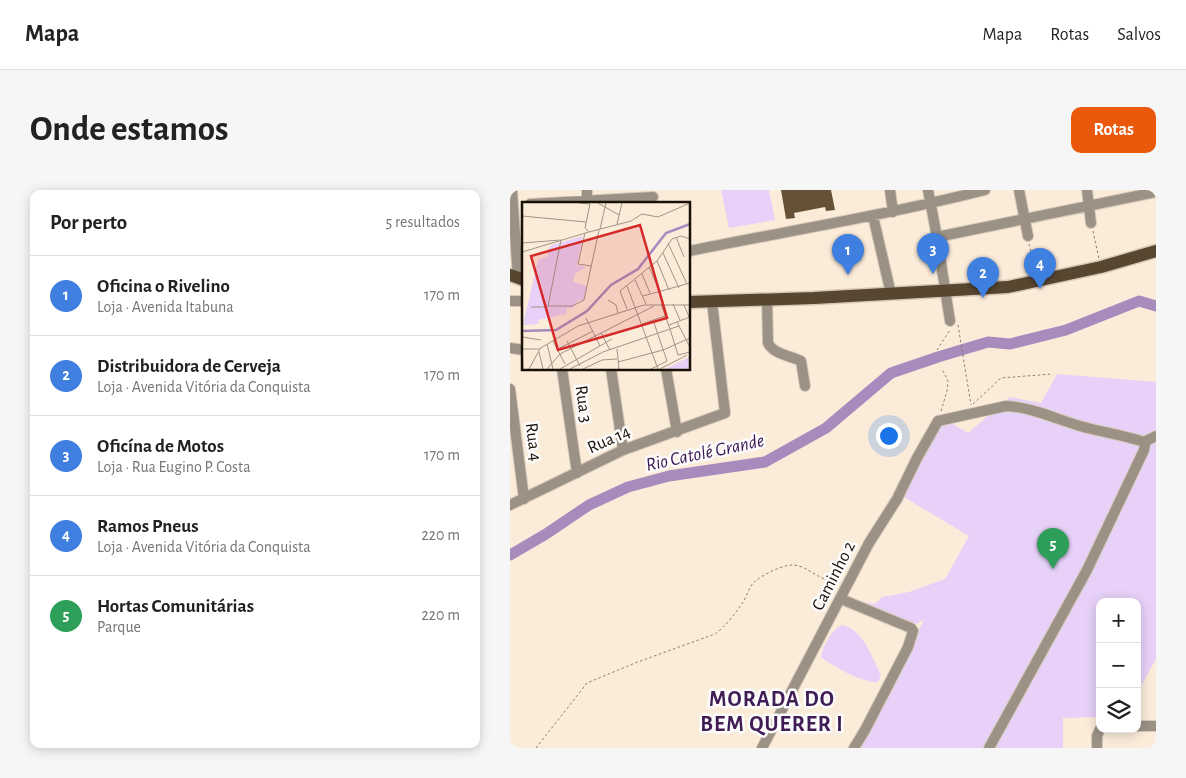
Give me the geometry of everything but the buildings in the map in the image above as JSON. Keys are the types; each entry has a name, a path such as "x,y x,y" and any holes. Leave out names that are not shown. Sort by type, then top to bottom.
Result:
{"main road":[{"path":"690,302 996,289 1038,282 1156,251"}],"street":[{"path":"512,190 519,204 517,278"},
{"path":"587,190 587,202 653,197"},
{"path":"890,190 893,212"},
{"path":"928,190 946,290 954,320"},
{"path":"690,251 893,212 985,190"},
{"path":"1019,190 1028,236"},
{"path":"1087,190 1091,223"},
{"path":"937,237 1156,192"},
{"path":"873,216 891,294"},
{"path":"767,299 768,343 774,350 801,361 805,386"},
{"name":"Rua 14","path":"510,505 623,450 725,413 712,302"},
{"name":"Rua 3","path":"562,370 577,473"},
{"path":"611,370 623,450"},
{"path":"666,370 677,432"},
{"name":"Rua 4","path":"510,389 524,499"},
{"path":"938,421 1012,406 1144,442 1156,436"},
{"name":"Caminho 2","path":"762,748 869,543 898,499 917,458 938,421"},
{"path":"989,748 1087,570 1144,450 1144,442"},
{"path":"841,599 911,628 913,634 908,647 854,748"},
{"path":"1141,726 1156,726"},
{"path":"1097,748 1099,733"}],"path":[{"path":"1091,223 1101,267"},
{"path":"1028,236 1038,282"},
{"path":"937,350 950,331 954,320"},
{"path":"954,320 972,406 1001,378 1052,374"},
{"path":"938,421 948,381 942,368"},
{"path":"536,748 587,683 635,663 715,634 725,627 753,583 778,569 794,565 823,579 833,581 841,579 850,582"}],"shaded area":[{"path":"721,190 769,190 775,220 729,228"},
{"path":"1057,374 1156,382 1156,659 1141,686 1141,598 1096,598 1096,717 1063,718 1063,748 855,748 924,620 908,628 862,602 875,604 882,597 909,592 945,579 969,536 897,493 936,414 968,433 1010,397 1041,403"},
{"path":"842,625 856,632 866,645 881,675 878,682 857,677 821,657 828,639"}],"waterway":[{"name":"Rio Catolé Grande","path":"510,555 546,534 589,505 628,487 669,476 765,462 826,428 891,373 988,342 1010,344 1066,330 1139,301 1156,306"}],"place":[{"name":"Oficína de Motos","path":"933,274"},
{"name":"Oficina o Rivelino","path":"848,275"},
{"name":"Ramos Pneus","path":"1040,289"},
{"name":"Distribuidora de Cerveja","path":"983,298"},
{"name":"Hortas Comunitárias","path":"1053,569"}],"district":[{"name":"MORADA DO BEM QUERER I","path":"772,712"}]}
